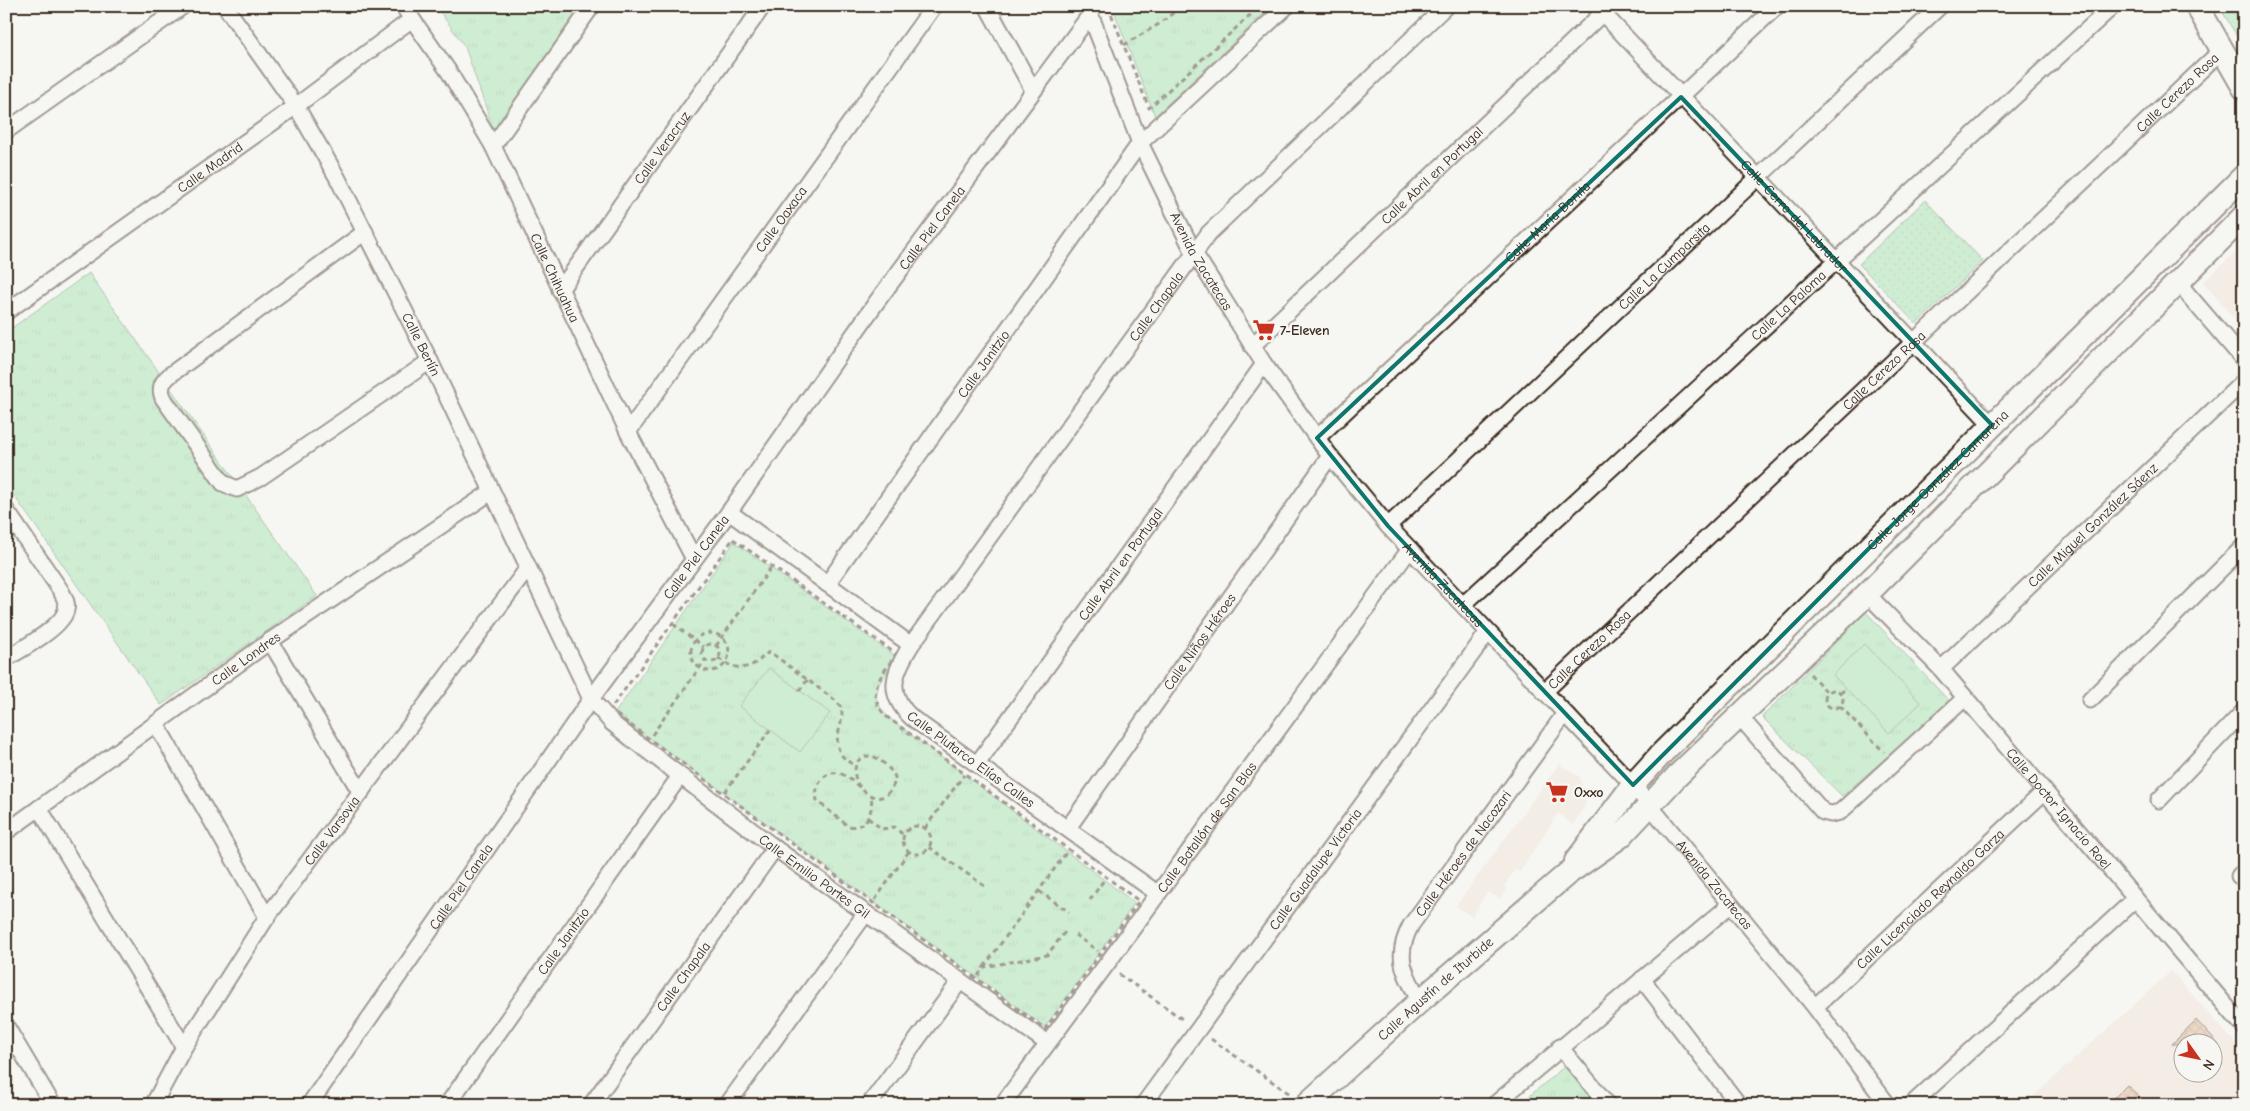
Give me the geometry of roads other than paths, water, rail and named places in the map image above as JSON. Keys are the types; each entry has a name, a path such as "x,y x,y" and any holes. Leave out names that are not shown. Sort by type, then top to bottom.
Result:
{"street":[{"path":"6,131 183,6"},
{"name":"Calle Berlín","path":"224,6 296,106 324,154 430,361 591,700"},
{"name":"Calle Chihuahua","path":"403,6 449,72 493,146 628,432 694,559"},
{"path":"493,146 592,6"},
{"name":"Calle Veracruz","path":"560,290 763,6"},
{"name":"Calle Oaxaca","path":"628,432 934,6"},
{"path":"987,6 1032,90"},
{"path":"1140,143 1287,6"},
{"name":"Calle Chapala","path":"911,645 1193,251 1222,218 1446,6"},
{"name":"Calle María Bonita","path":"1317,438 1777,6"},
{"name":"Calle La Cumparsita","path":"1388,526 1756,177 1940,6"},
{"name":"Calle La Paloma","path":"1464,604 1838,262 2114,6"},
{"path":"2197,6 2244,88"},
{"name":"Calle Cerro del Labrador","path":"1603,9 1681,97 1992,425"},
{"name":"Calle Abril en Portugal","path":"1252,346 1603,9"},
{"name":"Calle Piel Canela","path":"309,1105 591,700 729,512 878,300 1032,90 1088,10"},
{"name":"Avenida Zacatecas","path":"1088,10 1140,143 1193,251 1264,364 1330,456 1388,526 1464,604 1564,715 1650,805 1815,1007 1888,1105"},
{"name":"Calle Madrid","path":"6,312 296,106 412,19"},
{"name":"Calle Cerezo Rosa","path":"1544,692 2222,50"},
{"name":"Calle Janitzio","path":"827,584 1140,143"},
{"name":"Calle Jorge González Camarena","path":"1633,786 1663,752 2244,176"},
{"path":"1650,805 1867,594 2244,216"},
{"path":"365,232 170,375 160,388 163,398 224,483 237,489 261,477 430,361"},
{"path":"2178,283 2244,360"},
{"name":"Calle Abril en Portugal","path":"977,764 1264,364"},
{"name":"Calle Miguel González Sáenz","path":"1941,669 2244,381"},
{"name":"Calle Niños Héroes","path":"1068,828 1330,456"},
{"name":"Calle Londres","path":"6,832 270,641 491,492"},
{"path":"6,510 61,591 66,602 66,611 58,624 6,659"},
{"path":"729,512 911,645"},
{"path":"2090,700 2244,546"},
{"name":"Calle Batallón de San Blas","path":"1002,1105 1410,549"},
{"name":"Calle Varsovia","path":"153,1105 184,1047 267,917 362,793 528,568"},
{"name":"Calle Doctor Ignacio Roel","path":"1867,594 1941,669 2244,1027"},
{"name":"Calle Guadalupe Victoria","path":"1143,1105 1488,632"},
{"path":"270,641 362,793"},
{"name":"Calle Plutarco Elías Calles","path":"911,645 898,666 894,683 896,697 903,710 1157,893"},
{"path":"1740,717 1823,812 1832,814 1840,812 1964,698"},
{"name":"Calle Emilio Portes Gil","path":"591,700 612,722 775,848 870,908 960,981 1046,1043"},
{"path":"2159,800 2244,711"},
{"name":"Calle Héroes de Nacozari","path":"1420,1002 1404,970 1401,953 1404,938 1411,925 1564,715"},
{"path":"156,724 267,917"},
{"name":"Calle Janitzio","path":"447,1105 680,776"},
{"name":"Calle Agustín de Iturbide","path":"1567,874 1633,786"},
{"name":"Calle Licenciado Reynaldo Garza","path":"1815,1007 2044,792"},
{"name":"Calle Agustín de Iturbide","path":"1306,1105 1420,1002 1567,874 1621,836 1650,805"},
{"path":"39,808 184,1047"},
{"name":"Calle Chapala","path":"591,1105 775,848"},
{"path":"1910,1105 2135,899"},
{"path":"1494,1105 1560,1047 1730,905"},
{"path":"727,1105 870,908"},
{"path":"1642,979 1739,1105"},
{"path":"869,1105 960,981"},
{"path":"6,1026 53,1105"},
{"path":"1560,1047 1608,1105"}],"place":[{"name":"7-Eleven","path":"1264,330"},
{"name":"Oxxo","path":"1557,792"}]}
